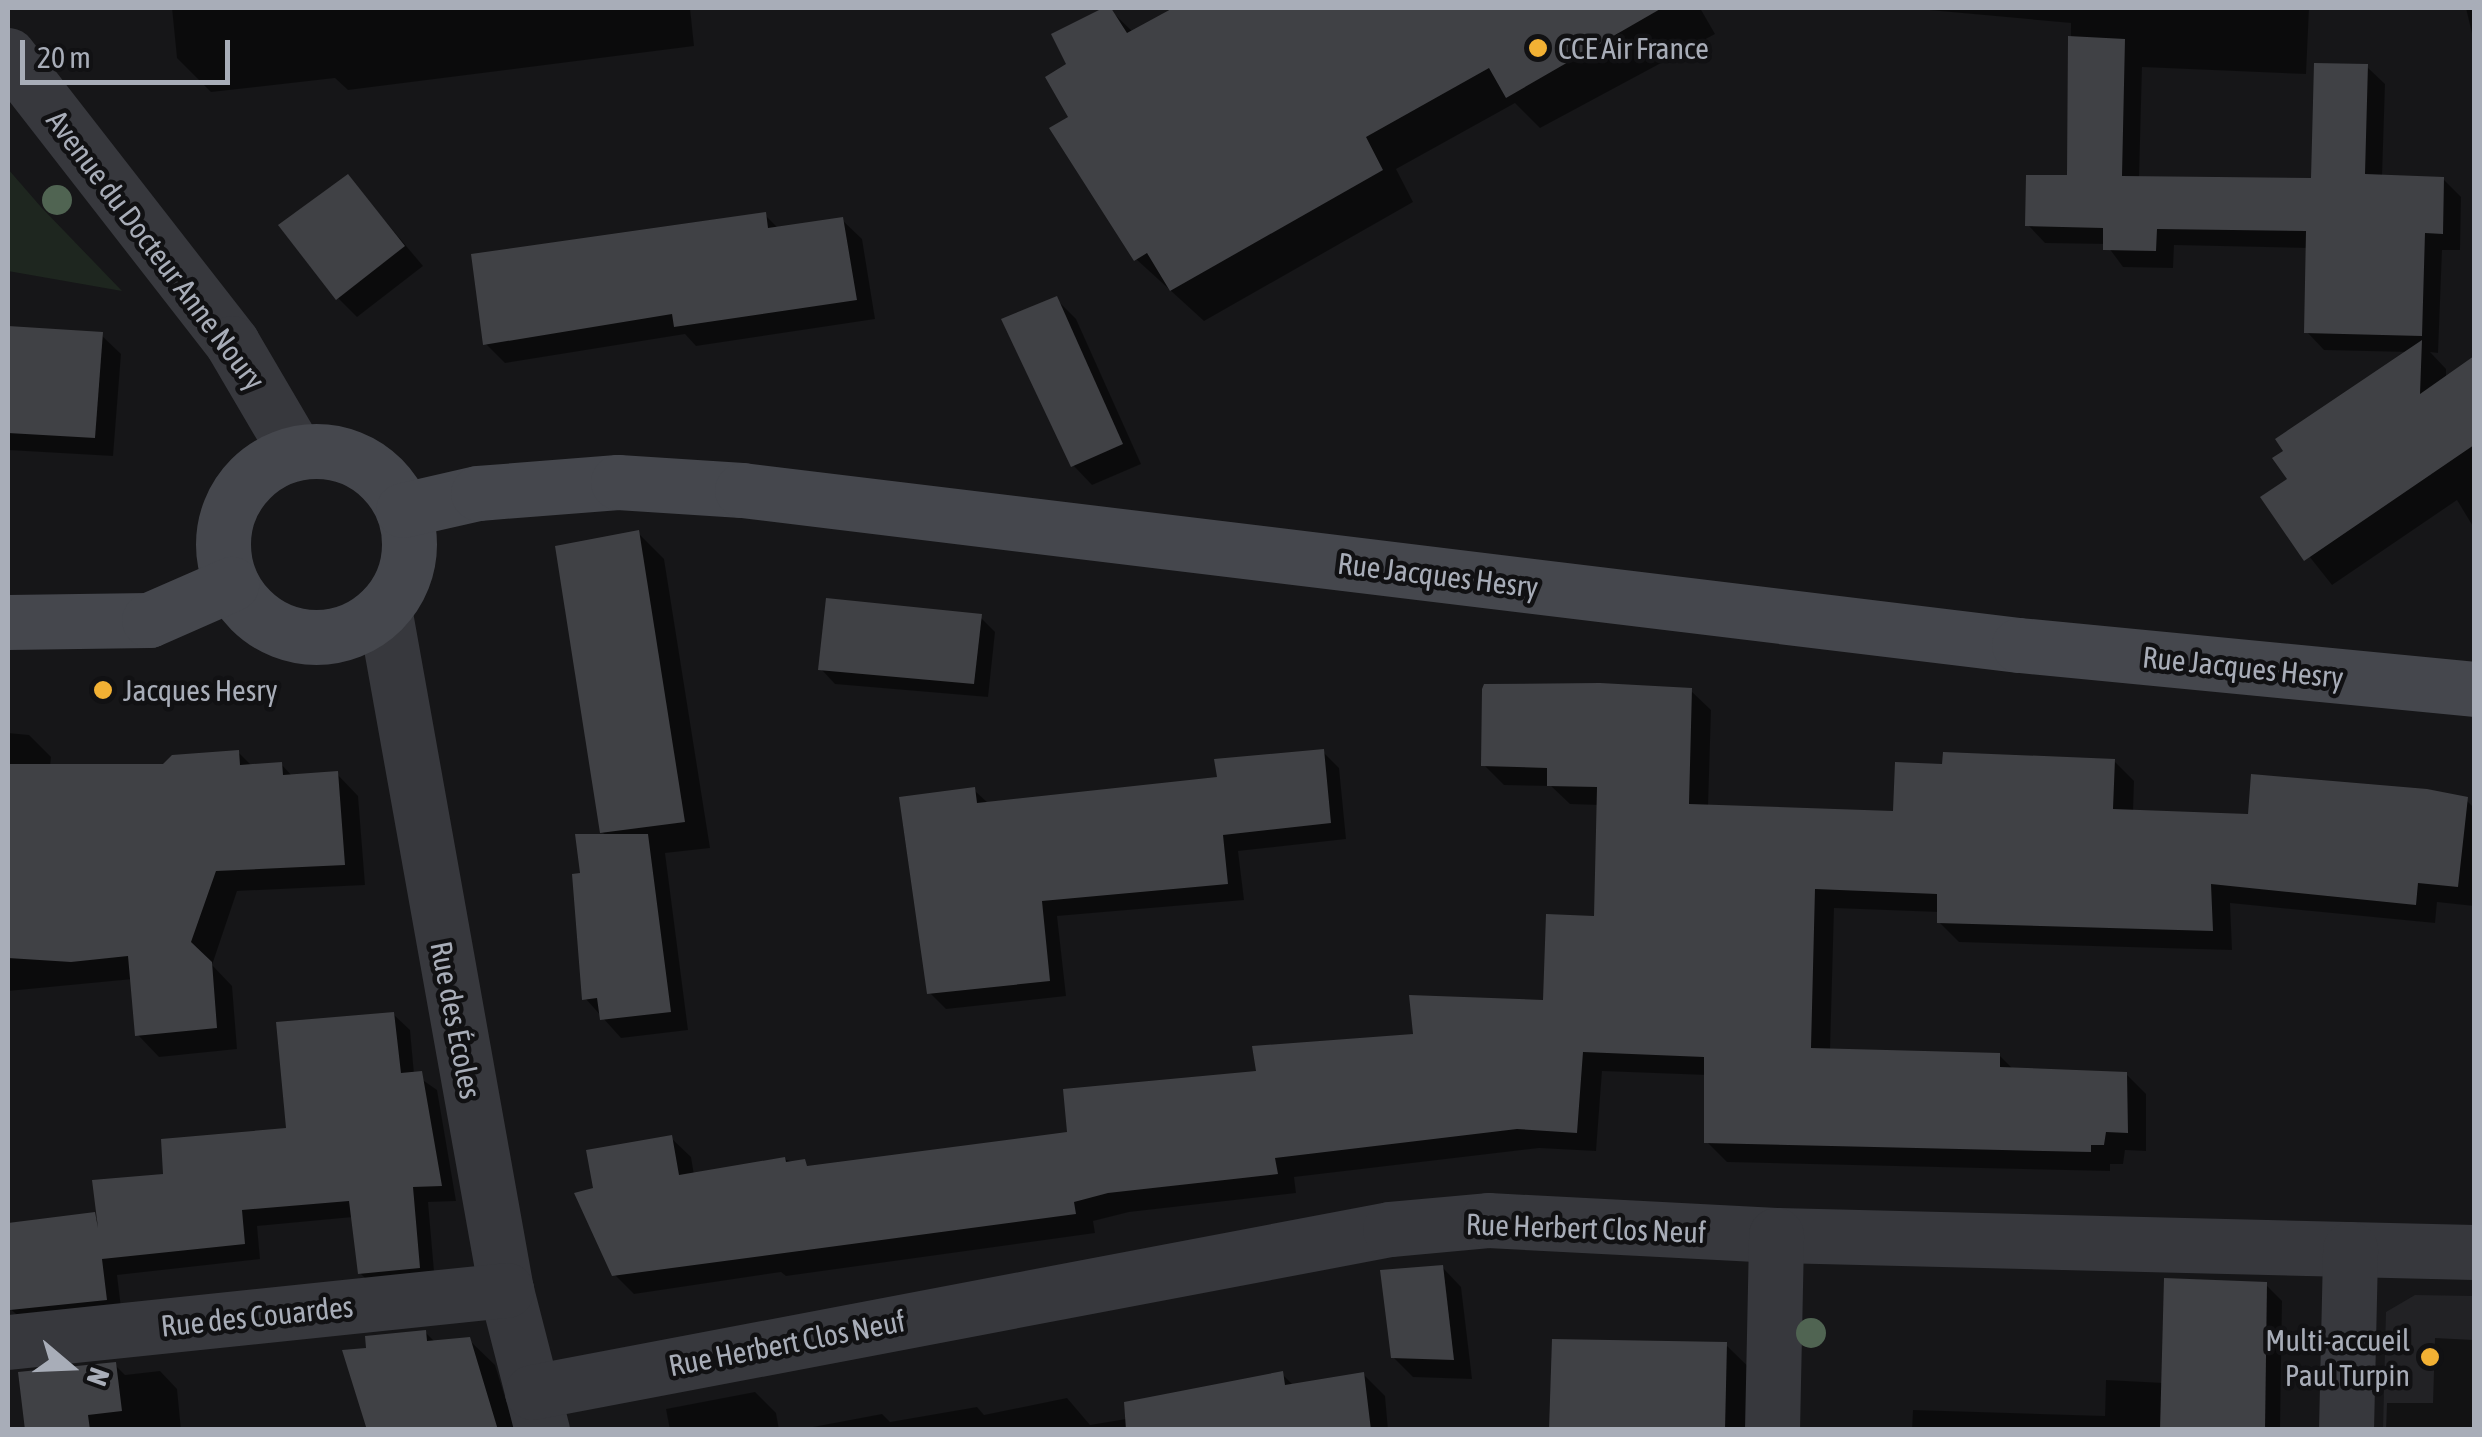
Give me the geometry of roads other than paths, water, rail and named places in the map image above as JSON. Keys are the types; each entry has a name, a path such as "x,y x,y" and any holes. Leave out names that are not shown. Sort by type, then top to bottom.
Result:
{"main road":[{"path":"330,451 360,461 386,482 403,510 408,544 403,579 384,608 356,628 321,638 284,633 252,614 230,584 221,543 232,502 258,469 296,452 330,451"},
{"name":"Rue Jacques Hesry","path":"403,510 478,493 618,482 742,490 2019,646 2474,689"},
{"path":"8,622 149,620 230,584"}],"street":[{"name":"Avenue du Docteur Anne Noury","path":"8,55 232,342 296,452"},
{"name":"Rue des Écoles","path":"384,608 506,1290 537,1411"},
{"name":"Rue Herbert Clos Neuf","path":"537,1411 1390,1229 1488,1220 1776,1235 2474,1252"},
{"path":"1772,1430 1776,1235"},
{"path":"2346,1430 2350,1248"},
{"name":"Rue des Couardes","path":"8,1342 506,1290"}],"place":[{"name":"CCE Air France","path":"1538,48"},
{"name":"Jacques Hesry","path":"103,690"},
{"name":"Multi-accueil Paul Turpin","path":"2430,1357"}]}
